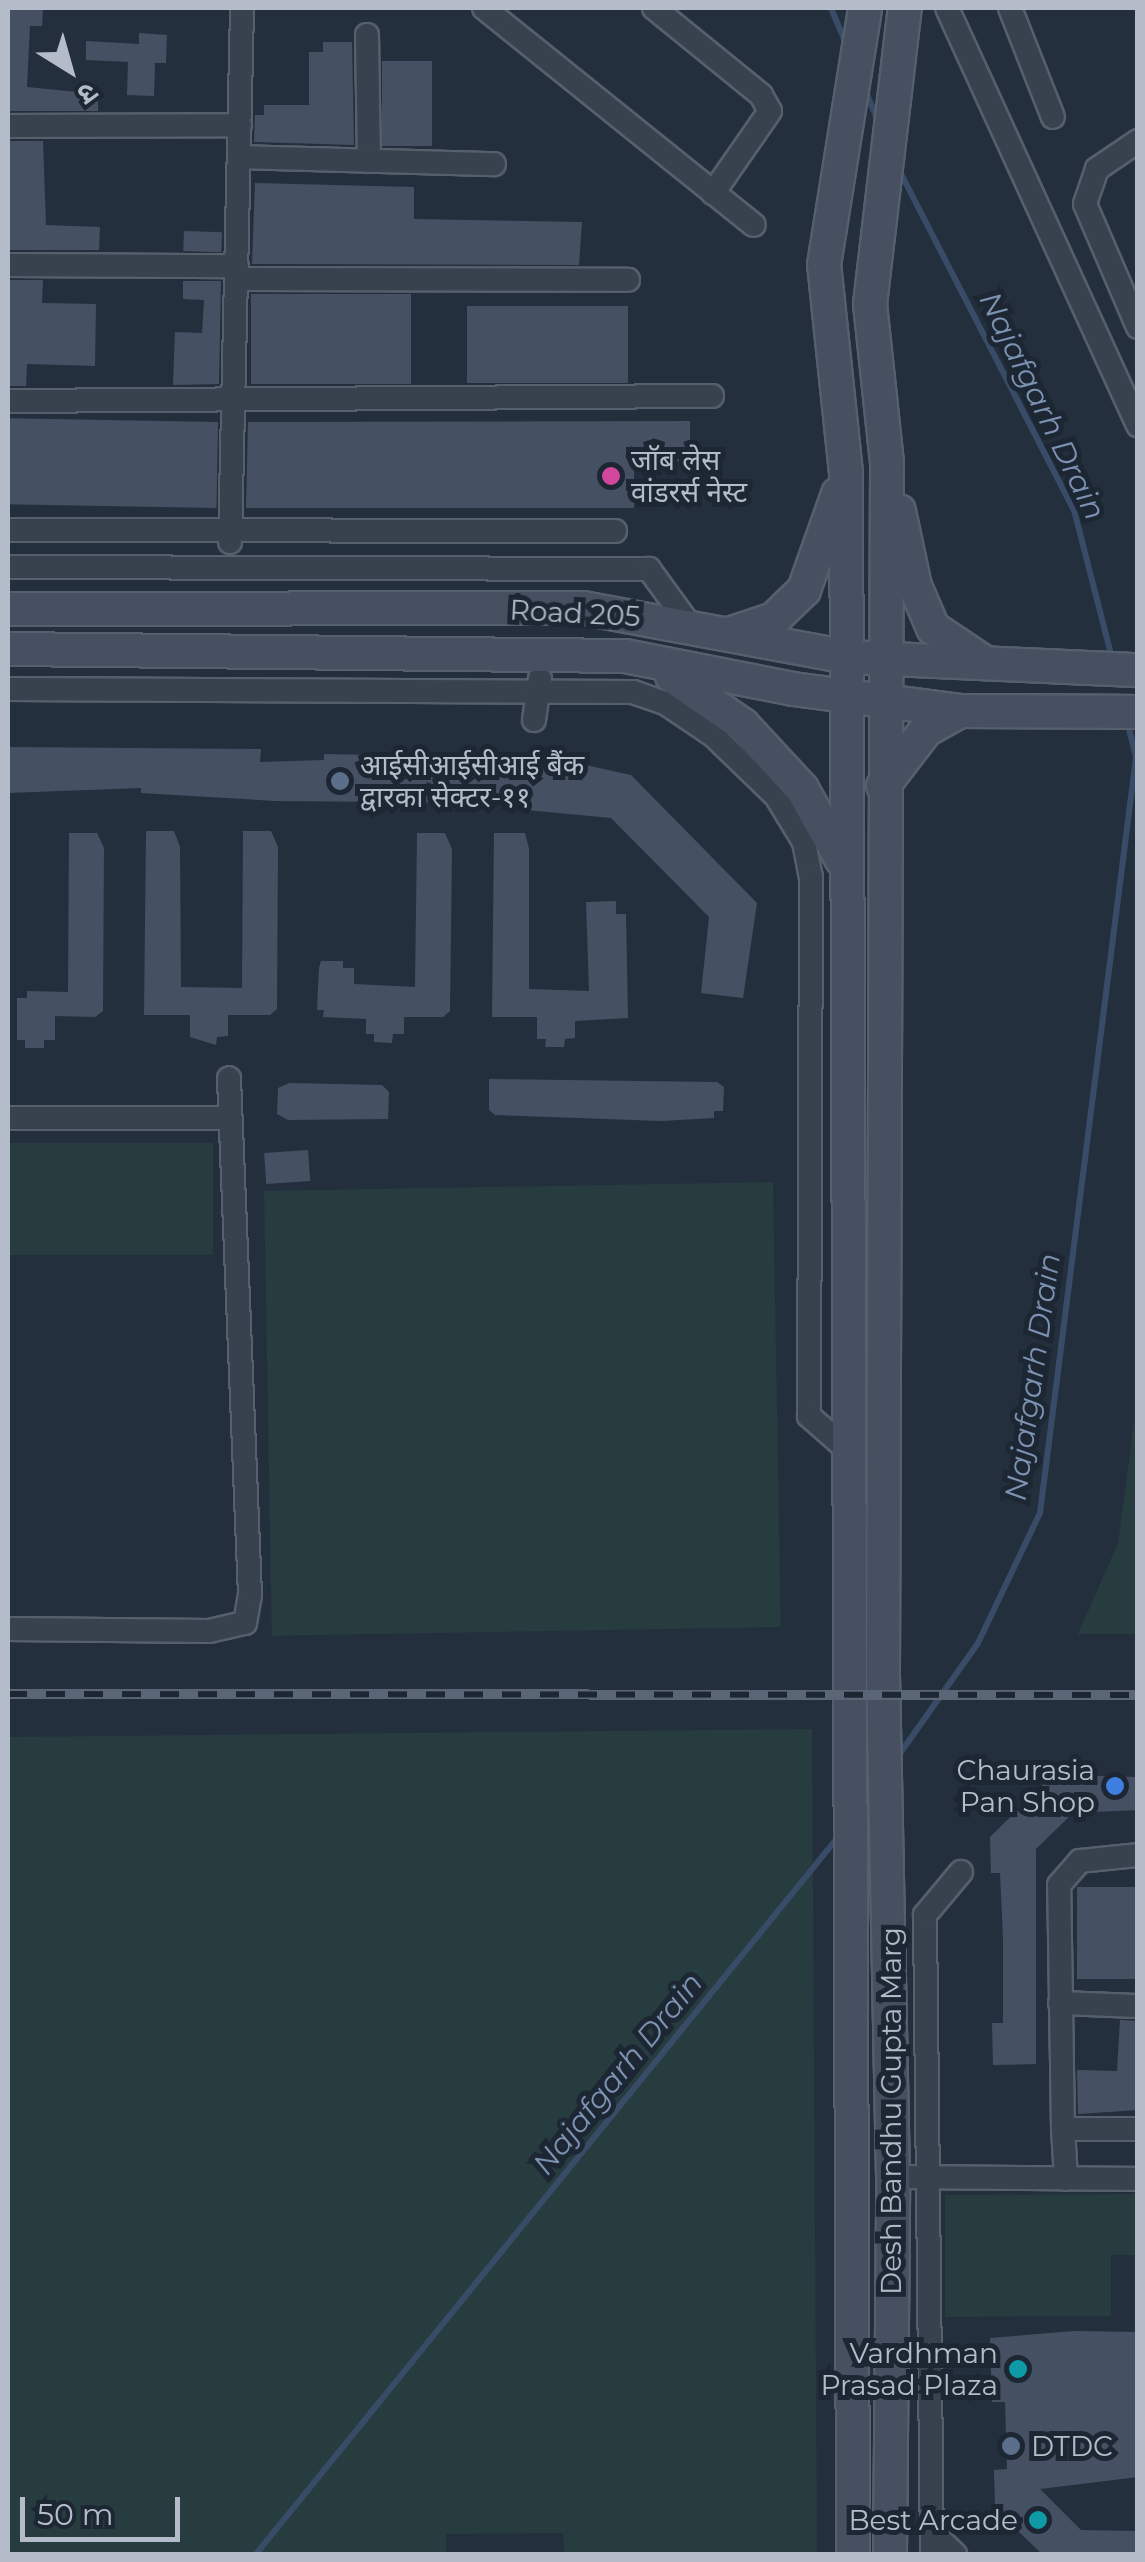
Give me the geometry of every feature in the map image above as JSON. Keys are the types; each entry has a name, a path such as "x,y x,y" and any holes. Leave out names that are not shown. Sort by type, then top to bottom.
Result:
{"street":[{"path":"229,565 242,8"},
{"path":"654,8 761,94 770,111 712,193"},
{"name":"Desh Bandhu Gupta Marg","path":"853,2554 844,864 846,472 824,281 840,146 866,8"},
{"path":"947,8 1138,425"},
{"path":"1010,8 1053,117"},
{"path":"496,11 754,225"},
{"path":"903,19 874,226 870,304 887,463 915,586 932,628 987,664"},
{"path":"368,36 369,161"},
{"path":"8,126 240,125"},
{"path":"1138,141 1097,169 1085,191 1138,327"},
{"path":"239,157 494,164"},
{"path":"8,266 628,280"},
{"path":"8,402 712,396"},
{"name":"Desh Bandhu Gupta Marg","path":"887,463 882,788 883,1674 908,2177 890,2554"},
{"path":"725,635 774,619 804,590 846,472"},
{"path":"8,530 614,530"},
{"path":"8,567 650,569 691,626"},
{"name":"Road 205","path":"8,609 583,608 847,657 1138,670"},
{"name":"Road 205","path":"8,649 625,656 846,697 960,711 1138,712"},
{"path":"534,720 545,655"},
{"path":"625,656 688,682 743,725 802,788 844,864"},
{"path":"8,689 633,692 665,703 714,736 776,796 804,842 810,877 808,1416 849,1450"},
{"path":"882,788 926,730 960,711"},
{"path":"8,1629 209,1630 245,1623 250,1596 229,1078"},
{"path":"8,1118 229,1118"},
{"path":"1066,2180 1059,1884 1080,1860 1138,1855"},
{"path":"955,2554 932,2543 908,2177 926,1915 961,1872"},
{"path":"1060,2003 1138,2006"},
{"path":"1064,2129 1138,2129"},
{"path":"908,2177 1138,2179"}],"green space":[{"path":"8,1143 213,1143 213,1255 8,1255"},
{"path":"773,1182 781,1627 272,1636 264,1191"},
{"path":"1137,1401 1137,1634 1078,1634 1118,1543"},
{"path":"812,1729 817,2554 564,2554 563,2533 446,2534 446,2554 8,2554 8,1737"},
{"path":"1137,2194 1137,2255 1111,2255 1111,2316 945,2317 945,2195"}],"building":[{"path":"8,8 43,8 42,26 30,26 27,87 98,94 98,111 9,111"},
{"path":"139,33 167,35 166,63 155,63 154,96 127,95 128,62 86,60 86,41 139,44"},
{"path":"323,42 352,42 354,145 254,142 255,115 264,115 264,105 309,105 309,52 323,52"},
{"path":"382,61 432,61 432,146 382,146"},
{"path":"8,141 43,141 46,225 100,227 99,250 8,250"},
{"path":"255,183 414,187 414,219 582,222 579,265 252,264"},
{"path":"184,231 222,232 221,252 183,251"},
{"path":"8,280 43,280 42,303 96,304 95,366 27,364 26,386 8,386"},
{"path":"183,281 221,281 219,384 173,385 175,332 202,333 204,300 183,299"},
{"path":"251,294 411,294 411,384 251,384"},
{"path":"467,306 628,306 628,383 467,383"},
{"path":"8,418 218,422 216,508 8,504"},
{"path":"690,421 690,462 634,462 634,508 246,508 248,422"},
{"path":"8,747 261,749 260,762 324,760 324,754 510,758 510,769 590,766 631,775 757,903 743,998 701,993 709,917 611,818 516,809 516,803 275,801 141,793 141,788 8,793"},
{"path":"146,831 174,831 180,847 181,987 242,988 243,831 271,831 278,847 277,1009 270,1015 228,1015 228,1036 217,1037 216,1045 190,1037 190,1015 144,1015"},
{"path":"69,833 97,833 104,848 103,1011 95,1017 55,1016 55,1040 44,1040 44,1048 25,1048 25,1040 17,1040 17,998 27,998 27,991 68,992"},
{"path":"417,833 445,833 452,849 450,1011 443,1017 404,1017 404,1034 393,1034 392,1043 374,1042 374,1034 366,1034 366,1019 323,1017 324,1010 317,1010 319,968 321,961 343,961 343,968 354,968 354,984 415,987"},
{"path":"494,833 525,833 529,849 529,989 589,991 586,902 616,901 616,914 626,914 628,1018 575,1021 575,1038 565,1039 564,1047 545,1047 546,1039 537,1039 537,1017 492,1017"},
{"path":"489,1079 717,1082 724,1087 723,1111 714,1111 714,1118 661,1121 495,1115 489,1110"},
{"path":"289,1083 382,1085 389,1092 388,1119 288,1120 277,1114 278,1088"},
{"path":"308,1150 310,1181 266,1184 264,1153"},
{"path":"1096,1768 1097,1776 1138,1777 1138,1810 1073,1813 1036,1849 1036,2064 993,2065 992,2023 1003,2023 1003,1938 1000,1873 991,1873 990,1837 1059,1769"},
{"path":"1077,1887 1138,1887 1138,1979 1077,1979"},
{"path":"1120,2020 1138,2021 1138,2110 1078,2114 1077,2070 1117,2071"},
{"path":"1074,2331 1138,2332 1138,2477 1040,2489 1081,2530 1138,2531 1138,2554 1042,2554 995,2509 994,2470 1007,2469 1005,2402 992,2402 990,2338"}],"waterway":[{"name":"Najafgarh Drain","path":"831,8 847,46"},
{"name":"Najafgarh Drain","path":"865,90 878,120"},
{"name":"Najafgarh Drain","path":"898,168 1074,510 1112,658"},
{"name":"Najafgarh Drain","path":"896,1759 978,1643 1040,1513 1136,757 1128,724"},
{"name":"Najafgarh Drain","path":"256,2554 838,1837"}],"railway":[{"path":"8,1694 1138,1695"}],"place":[{"name":"जॉब लेस वांडरर्स नेस्ट","path":"611,476"},
{"name":"आईसीआईसीआई बैंक द्वारका सेक्टर-११","path":"340,781"},
{"name":"Chaurasia Pan Shop","path":"1115,1786"},
{"name":"Vardhman Prasad Plaza","path":"1018,2369"},
{"name":"DTDC","path":"1011,2446"},
{"name":"Best Arcade","path":"1038,2520"}]}
